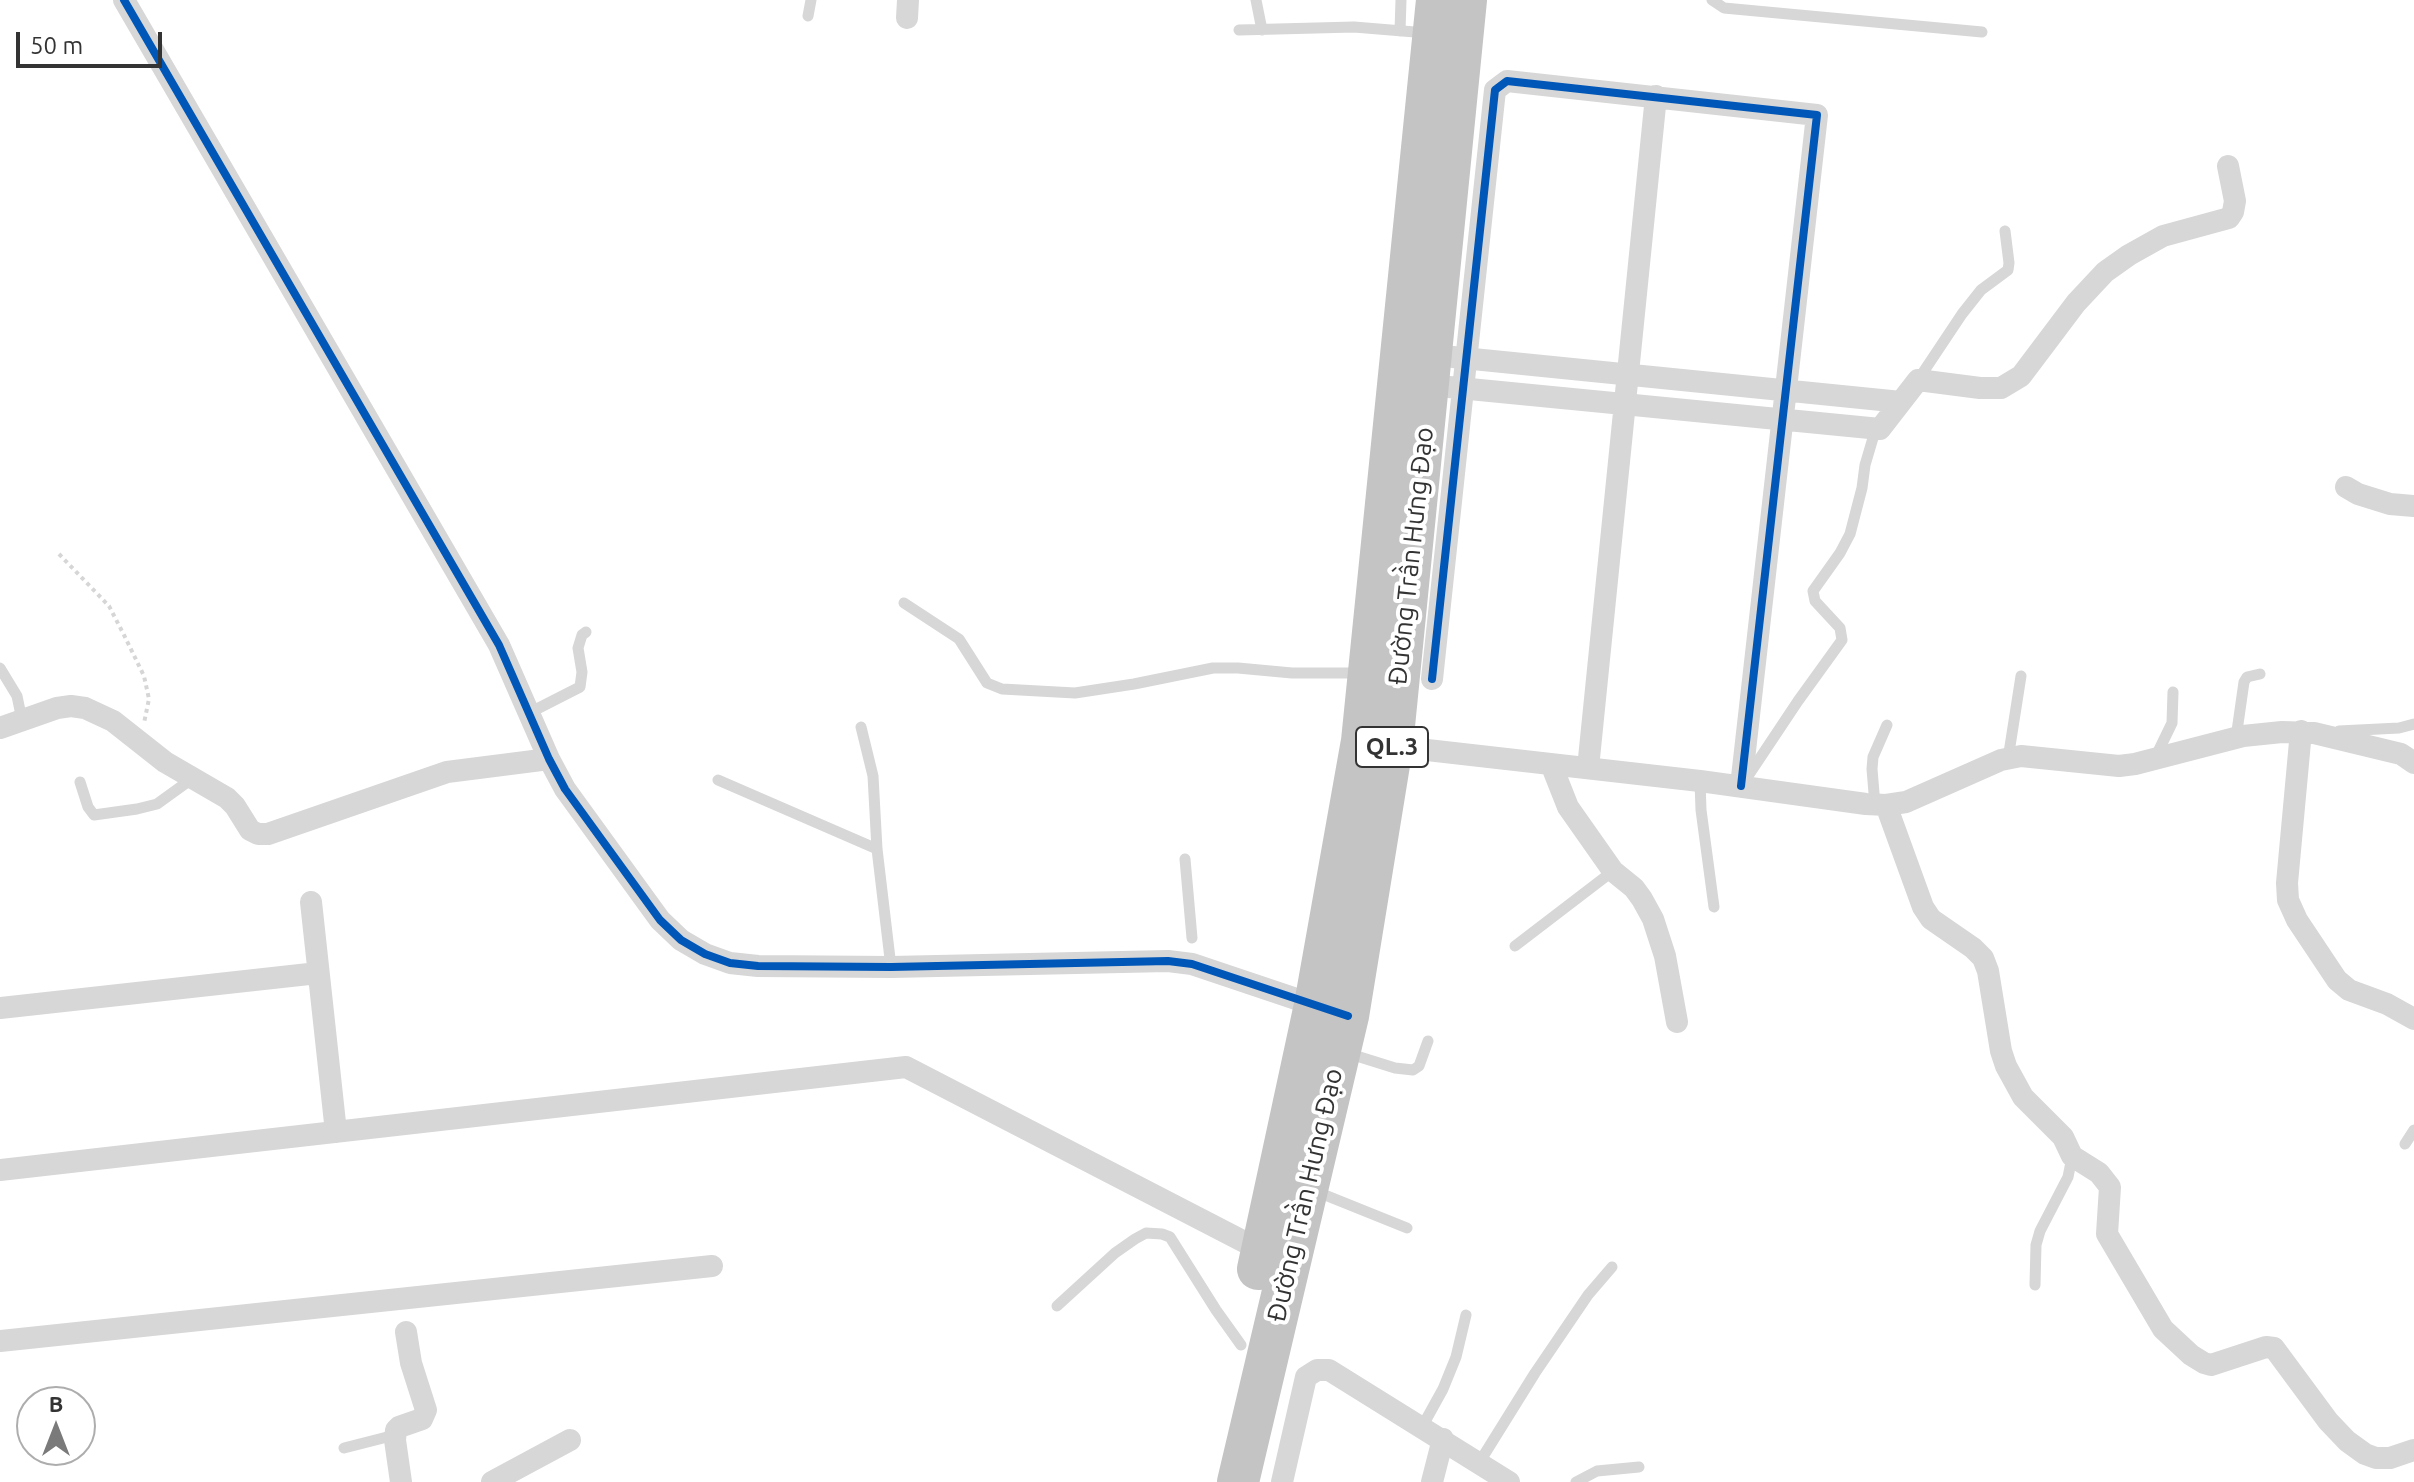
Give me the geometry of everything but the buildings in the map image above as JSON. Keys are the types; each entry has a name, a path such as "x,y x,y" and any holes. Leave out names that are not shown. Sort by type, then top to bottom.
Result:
{"highway":[{"name":"Đường Trần Hưng Đạo","path":"1238,1482 1306,1188 1334,1024 1392,746 1447,371 1466,0"},
{"name":"Đường Trần Hưng Đạo","path":"1209,1482 1262,1251 1334,1024 1370,673 1423,22"}],"street":[{"path":"124,0 499,645 549,759 583,816 660,920 681,940 705,954 730,963 758,966 891,967 1168,961 1192,951 1334,1024"},
{"path":"1432,679 1447,371 1495,90 1507,81 1817,115 1741,786"},
{"path":"1588,768 1656,96"},
{"path":"1447,371 1625,404 1880,429 1918,380 2001,388 2021,376 2076,303 2105,272 2163,236 2229,218 2235,201 2228,166"},
{"path":"1447,371 1628,374 1901,402"},
{"path":"2346,487 2390,504 2414,506"},
{"path":"0,728 57,708 85,708 113,721 165,762 227,798 250,830 258,834 268,834 447,772 549,759"},
{"path":"1392,746 1880,805 1906,802 2008,759 2040,757 2119,766 2236,738 2308,732 2413,759"},
{"path":"2308,732 2287,883 2288,900 2297,920 2337,980 2349,990 2387,1004 2414,1019"},
{"path":"1551,764 1568,807 1613,871 1634,888 1653,919 1665,956 1677,1022"},
{"path":"1880,805 1923,907 1931,919 1983,958 1988,971 2001,1051 2023,1097 2063,1137 2072,1156 2105,1178 2110,1187 2107,1234 2163,1329 2191,1355 2211,1365 2270,1347 2279,1353 2328,1421 2365,1454 2390,1458 2414,1450"},
{"path":"311,902 336,1132"},
{"path":"0,1008 318,973"},
{"path":"0,1170 906,1067 1262,1251"},
{"path":"0,1341 712,1266"},
{"path":"401,1482 395,1435 399,1427 422,1419 426,1410 411,1363 406,1332"},
{"path":"1282,1482 1306,1377 1317,1370 1329,1370 1509,1482"},
{"path":"1432,1482 1443,1439"},
{"path":"492,1482 570,1440"}],"lane":[{"path":"808,16 811,0"},
{"path":"1256,0 1262,30"},
{"path":"1401,0 1423,22"},
{"path":"1712,0 1724,8 1982,32"},
{"path":"1239,30 1423,22"},
{"path":"1918,380 1981,290 2008,270 2005,231"},
{"path":"1741,786 1842,640 1840,628 1815,601 1813,591 1850,534 1865,465 1873,438 1880,429"},
{"path":"904,603 959,639 987,683 1002,689 1075,693 1213,668 1292,673 1370,673"},
{"path":"529,713 580,687 582,672 578,648 586,632"},
{"path":"0,668 17,696 22,720"},
{"path":"2236,738 2244,682 2247,677 2260,674"},
{"path":"2008,759 2021,676"},
{"path":"2155,759 2172,723 2173,692"},
{"path":"2308,732 2399,728 2414,724"},
{"path":"1880,805 1872,769 1873,757 1887,725"},
{"path":"861,727 873,776 877,849 891,967"},
{"path":"80,782 94,815 157,804 193,778"},
{"path":"718,780 877,849"},
{"path":"1700,781 1714,907"},
{"path":"1185,859 1192,951"},
{"path":"1515,946 1613,871"},
{"path":"1334,1024 1395,1068 1413,1070 1419,1066 1428,1041"},
{"path":"2405,1144 2414,1130"},
{"path":"2035,1285 2036,1245 2040,1231 2068,1177 2072,1156"},
{"path":"1306,1188 1407,1228"},
{"path":"1057,1306 1115,1253 1135,1239 1146,1233 1162,1234 1170,1237 1241,1345"},
{"path":"1479,1463 1588,1295 1612,1267"},
{"path":"1422,1427 1456,1357 1466,1315"},
{"path":"344,1448 395,1435"},
{"path":"1576,1482 1597,1471 1639,1467"}],"path":[{"path":"59,554 109,606 144,676 149,699 138,740"}],"cycle path":[{"path":"124,0 499,645 565,789 660,920 681,940 705,954 730,963 758,966 891,967 1168,961 1192,964 1348,1016"},
{"path":"1432,679 1495,90 1507,81 1817,115 1741,786"}]}
